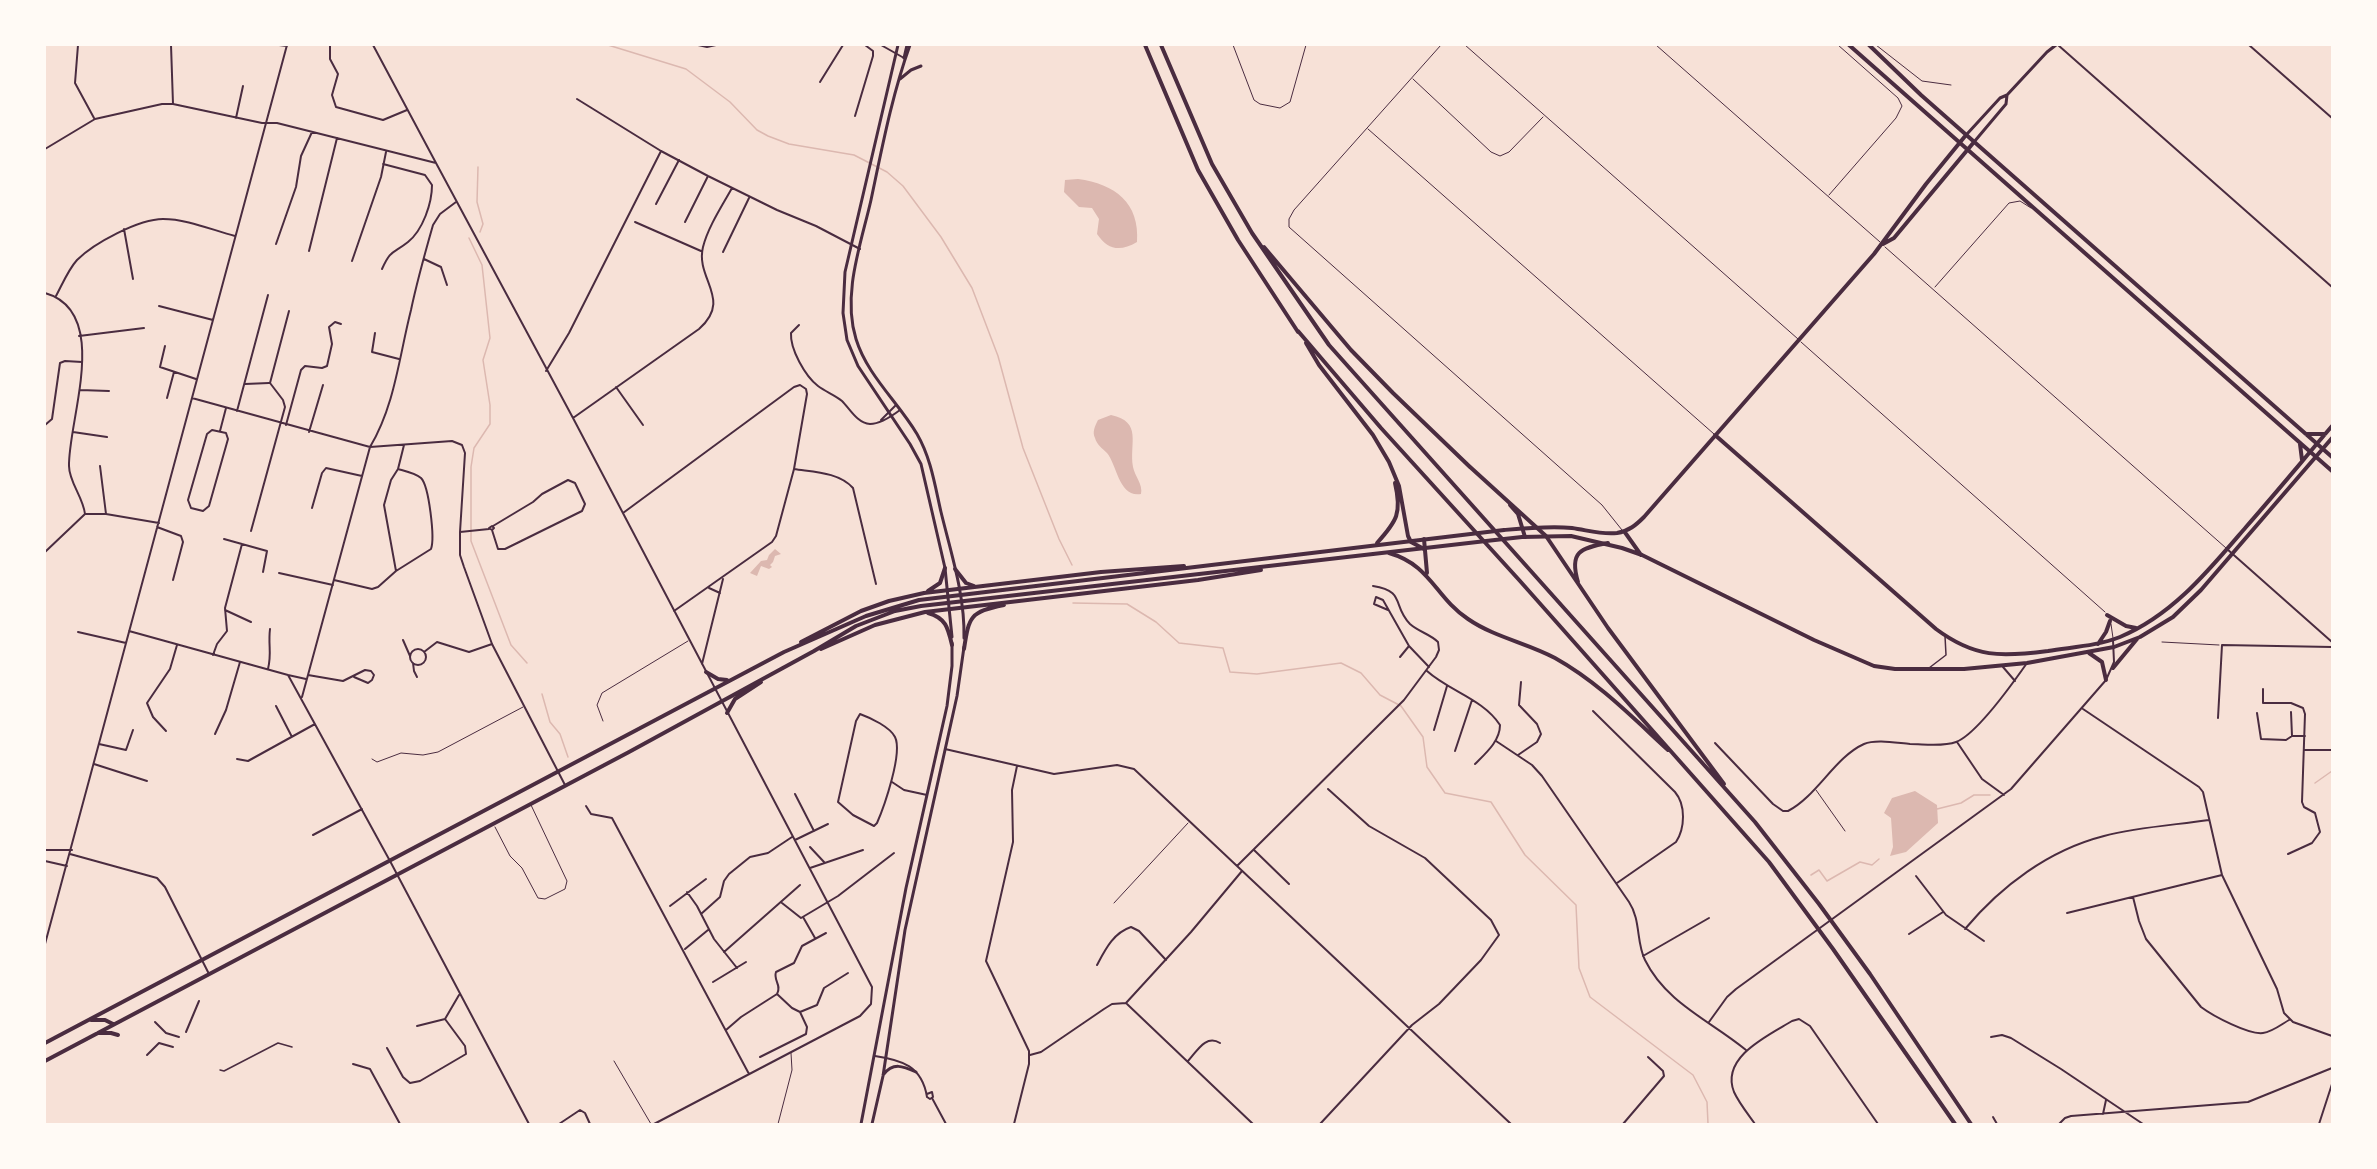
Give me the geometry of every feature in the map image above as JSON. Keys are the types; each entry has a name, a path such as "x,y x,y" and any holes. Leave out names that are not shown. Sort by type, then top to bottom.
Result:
{"main road":[{"path":"861,1124 893,953 948,699 952,666 950,610 945,567 921,464 863,375 847,340 843,313 843,291 851,244 898,45"},
{"path":"908,45 880,156 851,300 855,336 869,368 916,434 928,460 963,608 964,649"},
{"path":"1145,45 1198,170 1238,240 1319,365 1373,435 1389,462 1399,486 1409,540 1424,549"},
{"path":"1161,45 1212,164 1252,233 1329,345 1741,807"},
{"path":"1849,45 2332,471"},
{"path":"1869,45 1966,135 2332,457"},
{"path":"2047,52 2051,45"},
{"path":"783,652 888,608 919,600 1136,576 1377,543 1537,527 1572,528 1605,533 1623,531 1638,523 1799,340 1882,244 1966,135 2000,98 2007,95 2047,52 2057,45"},
{"path":"898,81 911,70 921,66"},
{"path":"1882,244 1894,238 1969,149 2006,104 2007,95"},
{"path":"1916,197 1922,202"},
{"path":"1252,233 1351,350 1510,505 1518,514 1524,537"},
{"path":"1298,331 1381,428 1769,862 1833,949 1955,1124"},
{"path":"1715,435 1945,636 1972,650 1997,655 2097,644 2138,628 2175,604 2227,549 2332,426"},
{"path":"2306,434 2325,434"},
{"path":"45,1061 531,804 845,633 883,615 921,606 1524,537 1571,536 1608,543 1642,555 1863,662 1884,668 1964,669 2002,666 2114,647 2140,637 2163,624 2181,610 2232,554 2332,438"},
{"path":"2299,442 2302,461"},
{"path":"1377,543 1398,516 1398,494 1389,462"},
{"path":"1469,466 1546,536 1615,637 1741,807 1844,938 1971,1124"},
{"path":"1623,531 1642,555"},
{"path":"1424,539 1427,574"},
{"path":"1580,587 1574,565 1578,553 1587,547 1608,543"},
{"path":"1389,553 1406,559 1427,574 1449,604 1467,619 1553,657 1596,684 1688,770"},
{"path":"45,1043 850,616 889,601 924,593 1101,572 1215,564"},
{"path":"814,651 875,625 925,612 1198,580 1297,564"},
{"path":"924,593 938,586 945,567"},
{"path":"955,569 966,583 978,587"},
{"path":"873,1124 886,1058 905,930 961,675 968,624 976,613 987,608 1037,599"},
{"path":"925,612 940,617 944,621 952,645"},
{"path":"2107,615 2126,626 2138,628"},
{"path":"2097,644 2106,632 2110,621"},
{"path":"2113,668 2140,637"},
{"path":"2089,653 2102,662 2106,680"},
{"path":"706,672 718,679 731,680"},
{"path":"727,713 735,699 773,672"},
{"path":"88,1020 105,1020 113,1024"},
{"path":"92,1035 110,1033 118,1035"},
{"path":"883,1076 894,1066 902,1066 916,1072"}],"street":[{"path":"78,45 75,83 95,119"},
{"path":"171,45 173,104"},
{"path":"45,944 287,46 279,45"},
{"path":"330,45 330,59 338,74 332,95 336,107 383,120 407,110"},
{"path":"374,45 810,867 873,991 871,1004 860,1016 653,1124"},
{"path":"376,50 378,45"},
{"path":"698,45 714,46"},
{"path":"820,82 843,45"},
{"path":"855,116 873,56 873,51 865,45"},
{"path":"881,45 904,58"},
{"path":"2057,45 2332,287"},
{"path":"2250,45 2332,118"},
{"path":"236,118 243,86"},
{"path":"577,99 708,176 860,249"},
{"path":"45,149 95,119 173,104 236,118 277,123 436,163"},
{"path":"276,244 297,187 301,156 312,132"},
{"path":"309,251 337,138"},
{"path":"352,261 386,151"},
{"path":"546,370 569,333 662,151"},
{"path":"656,204 679,160"},
{"path":"382,269 391,253 407,244 416,233 428,206 432,184 425,175 383,164"},
{"path":"685,222 708,176"},
{"path":"573,418 699,329 708,319 714,300 703,268 702,251 732,188"},
{"path":"723,252 749,197"},
{"path":"302,698 370,447 388,410 434,222 456,202"},
{"path":"56,296 77,261 124,229 142,221 170,219 235,236"},
{"path":"635,222 702,251"},
{"path":"124,229 133,279"},
{"path":"424,259 441,267 447,285"},
{"path":"45,293 56,296 74,316 79,336 82,362 80,390 69,472 85,514"},
{"path":"237,411 268,295"},
{"path":"159,306 213,320"},
{"path":"270,383 289,311"},
{"path":"286,425 301,370 305,366 322,368 327,366 332,344 329,327 335,322 341,324"},
{"path":"799,325 791,333 791,340 799,359 815,383 841,401 863,422 871,424 891,417 900,410"},
{"path":"79,336 144,328"},
{"path":"375,333 372,352 400,359"},
{"path":"165,346 159,366 197,380"},
{"path":"45,425 52,419 60,363 82,362"},
{"path":"167,398 174,372"},
{"path":"245,384 270,383"},
{"path":"251,531 285,403 270,383"},
{"path":"309,432 323,385"},
{"path":"623,513 798,385 804,387 807,394 794,469 776,536 772,542 724,578 674,612"},
{"path":"616,387 643,425"},
{"path":"80,390 109,391"},
{"path":"192,398 370,447 452,441 464,448 460,532 462,559 492,644 565,785"},
{"path":"880,421 896,405"},
{"path":"220,431 226,408"},
{"path":"212,430 220,431 226,434 228,439 209,506 203,511 191,508 188,500 207,434 212,430"},
{"path":"73,432 107,437"},
{"path":"396,571 384,505 391,480 398,469 404,445"},
{"path":"100,466 106,514"},
{"path":"312,508 322,473 326,468 362,476"},
{"path":"334,580 372,589 428,552 433,541 424,482 418,476 398,469"},
{"path":"794,469 836,477 853,488 876,584"},
{"path":"460,532 490,530 534,502 542,494 568,480 575,483 585,504 582,511 505,549 498,549 490,530"},
{"path":"45,552 85,514 106,514 159,523"},
{"path":"157,527 181,536 183,542 173,580"},
{"path":"224,539 268,552 263,572"},
{"path":"213,655 217,644 227,631 225,610 242,544"},
{"path":"2227,549 2332,642"},
{"path":"279,573 333,585"},
{"path":"702,664 724,578"},
{"path":"1237,866 1404,700 1438,653 1438,642 1409,622 1391,591 1373,586"},
{"path":"709,588 720,593"},
{"path":"1388,610 1374,604 1376,597 1383,600 1409,646 1429,667"},
{"path":"225,610 251,622"},
{"path":"268,669 271,652 268,645 270,629"},
{"path":"78,632 126,643"},
{"path":"129,632 307,680"},
{"path":"1926,669 1946,655 1945,636"},
{"path":"1708,1022 1736,989 2004,795 2027,773 2106,680 2113,668 2113,639"},
{"path":"403,640 417,677"},
{"path":"424,652 437,642 469,652 492,644"},
{"path":"166,731 153,717 147,703 170,669 177,645"},
{"path":"2218,718 2222,645 2332,647"},
{"path":"1400,657 1409,646"},
{"path":"410,656 416,649 424,652"},
{"path":"413,663 424,662 424,652"},
{"path":"214,734 226,710 240,662"},
{"path":"1715,743 1769,800 1783,811 1792,809 1850,754 1866,743 1957,742 1971,732 2014,681 2026,663"},
{"path":"2002,666 2014,681"},
{"path":"308,675 341,681 368,670 373,672 374,676 368,683 354,677"},
{"path":"1427,671 1472,700 1499,723 1501,729 1496,741 1475,764"},
{"path":"288,675 390,861 529,1124"},
{"path":"1518,755 1537,742 1540,734 1537,724 1519,705 1521,682"},
{"path":"1434,730 1447,686"},
{"path":"2263,689 2263,703 2291,703 2303,708 2305,736 2302,805 2314,813 2319,834 2312,843 2288,854"},
{"path":"1455,752 1472,700"},
{"path":"276,706 292,737"},
{"path":"2083,709 2199,787 2222,875 2277,989 2284,1013 2289,1020 2332,1036"},
{"path":"1593,711 1675,792 1683,807 1680,834 1676,842 1616,883"},
{"path":"2291,712 2292,736"},
{"path":"2258,713 2261,739 2286,740 2292,736 2305,736"},
{"path":"860,714 895,737 897,743 892,782 875,825 866,822 838,803 856,722 860,714"},
{"path":"237,759 248,761 315,724"},
{"path":"99,744 123,750 128,747 133,730"},
{"path":"1496,741 1532,765 1542,776 1616,883 1635,912 1643,956 1659,983 1668,993 1746,1050"},
{"path":"1957,742 1982,779 2004,795"},
{"path":"945,749 1056,774 1117,765 1129,767 1144,777 1511,1124"},
{"path":"2304,750 2332,750"},
{"path":"94,764 147,781"},
{"path":"1014,1124 1030,1055 1026,1042 986,961 1013,842 1012,790 1017,766"},
{"path":"892,782 904,790 927,795"},
{"path":"1320,1124 1408,1029 1439,1004 1497,939 1499,932 1495,924 1425,858 1364,822 1328,789"},
{"path":"795,794 814,831"},
{"path":"586,806 591,814 612,818 750,1074"},
{"path":"313,835 362,809"},
{"path":"1965,929 1991,899 2008,884 2075,847 2114,834 2209,820"},
{"path":"701,914 720,897 724,881 729,874 750,857 768,853 794,838 828,824"},
{"path":"810,847 824,862"},
{"path":"45,850 71,852 157,878 165,887 209,974"},
{"path":"810,867 863,850"},
{"path":"1254,850 1289,884"},
{"path":"782,903 797,918 803,917 826,901 838,896 894,854"},
{"path":"45,861 67,866"},
{"path":"1030,1055 1041,1052 1109,1006 1126,1003 1242,871"},
{"path":"2067,913 2222,875"},
{"path":"1916,876 1943,912 1984,941"},
{"path":"670,906 706,879"},
{"path":"723,952 800,885"},
{"path":"687,892 708,930 737,968"},
{"path":"2133,897 2146,939 2192,998 2205,1010 2258,1033 2267,1032 2289,1020"},
{"path":"1909,934 1943,912"},
{"path":"803,917 815,939"},
{"path":"1643,956 1709,918"},
{"path":"1097,965 1108,944 1123,930 1131,927 1139,931 1166,960"},
{"path":"684,950 708,930"},
{"path":"726,1030 741,1017 777,994 779,987 775,977 776,972 794,963 800,948 826,933"},
{"path":"712,982 746,962"},
{"path":"800,1012 817,1005 824,988 848,973"},
{"path":"417,1026 445,1019 460,994"},
{"path":"760,1058 806,1034 807,1027 800,1012 777,994"},
{"path":"186,1032 199,1001"},
{"path":"1126,1003 1253,1124"},
{"path":"387,1048 404,1079 410,1083 423,1080 466,1053 465,1046 445,1019"},
{"path":"1755,1124 1736,1096 1733,1085 1737,1064 1746,1050 1792,1021 1804,1020 1878,1124"},
{"path":"154,1022 160,1030 179,1036"},
{"path":"1991,1037 2002,1035 2011,1038 2143,1124"},
{"path":"1188,1061 1208,1040 1213,1039 1220,1043"},
{"path":"147,1055 159,1043 173,1047"},
{"path":"224,1071 278,1043 292,1047"},
{"path":"264,1050 271,1050"},
{"path":"875,1056 903,1062 916,1072 929,1093 928,1098 932,1098 946,1124"},
{"path":"1623,1124 1664,1076 1663,1071 1648,1057"},
{"path":"244,1060 250,1062"},
{"path":"353,1064 370,1069 400,1124"},
{"path":"2059,1124 2067,1116 2248,1102 2332,1068"},
{"path":"220,1070 229,1073"},
{"path":"2319,1124 2332,1084"},
{"path":"929,1093 934,1094 932,1098"},
{"path":"2103,1114 2106,1098"},
{"path":"559,1124 580,1110 585,1113 590,1124"},
{"path":"1993,1117 1997,1124"}],"lane":[{"path":"1233,45 1254,100 1260,104 1280,108 1290,102 1306,45"},
{"path":"1441,45 1290,215 1288,224 1293,231 1597,500 1612,514 1623,531"},
{"path":"1465,45 2088,595 2107,615 2113,639"},
{"path":"1656,45 2227,549"},
{"path":"1828,196 1896,118 1902,108 1902,103 1898,98 1838,45"},
{"path":"1876,45 1922,81 1952,85"},
{"path":"1411,78 1491,152 1500,156 1509,152 1545,116"},
{"path":"1367,128 1715,435"},
{"path":"1934,289 2012,201 2022,202 2056,226"},
{"path":"603,721 597,705 602,693 689,640"},
{"path":"2162,642 2222,645"},
{"path":"372,759 377,762 391,754 423,755 438,752 523,707"},
{"path":"1815,789 1845,831"},
{"path":"493,823 510,856 522,868 538,898 545,899 565,889 567,884 552,852 549,839 531,804"},
{"path":"1114,903 1191,821"},
{"path":"778,1124 792,1070 791,1052"},
{"path":"614,1061 653,1124"}],"shaded area":[{"path":"1078,179 1103,185 1122,198 1134,216 1137,242 1115,248 1101,239 1097,234 1099,219 1092,208 1079,207 1064,192 1065,180"},
{"path":"1111,415 1121,418 1131,428 1133,467 1141,487 1141,494 1134,494 1123,486 1110,458 1094,436 1098,420"},
{"path":"775,549 781,554 775,556 770,565 772,567 769,569 761,566 757,576 750,573 761,561 767,560"},
{"path":"1915,791 1937,805 1938,823 1906,852 1890,856 1893,847 1891,818 1884,813 1892,798"}],"waterway":[{"path":"608,45 686,69 730,102 757,130 768,136 789,144 854,155 887,172 903,186 941,237 972,288 998,356 1023,448 1059,539 1072,565"},
{"path":"478,167 477,202 483,224 480,232"},
{"path":"469,238 482,265 490,338 483,360 490,405 490,424 474,448 471,467 471,541 511,645 527,663"},
{"path":"1073,603 1127,604 1156,622 1179,643 1223,648 1230,672 1257,674 1341,663 1361,673 1380,695 1401,706 1423,737 1427,767 1445,793 1491,802 1525,855 1576,905 1579,968 1590,997 1693,1075 1707,1102 1708,1124"},
{"path":"542,694 550,722 560,734 568,757"},
{"path":"2315,783 2332,771"},
{"path":"1937,809 1961,803 1974,795 1990,795"},
{"path":"1811,875 1819,870 1827,881 1860,862 1872,865 1879,859"}]}
